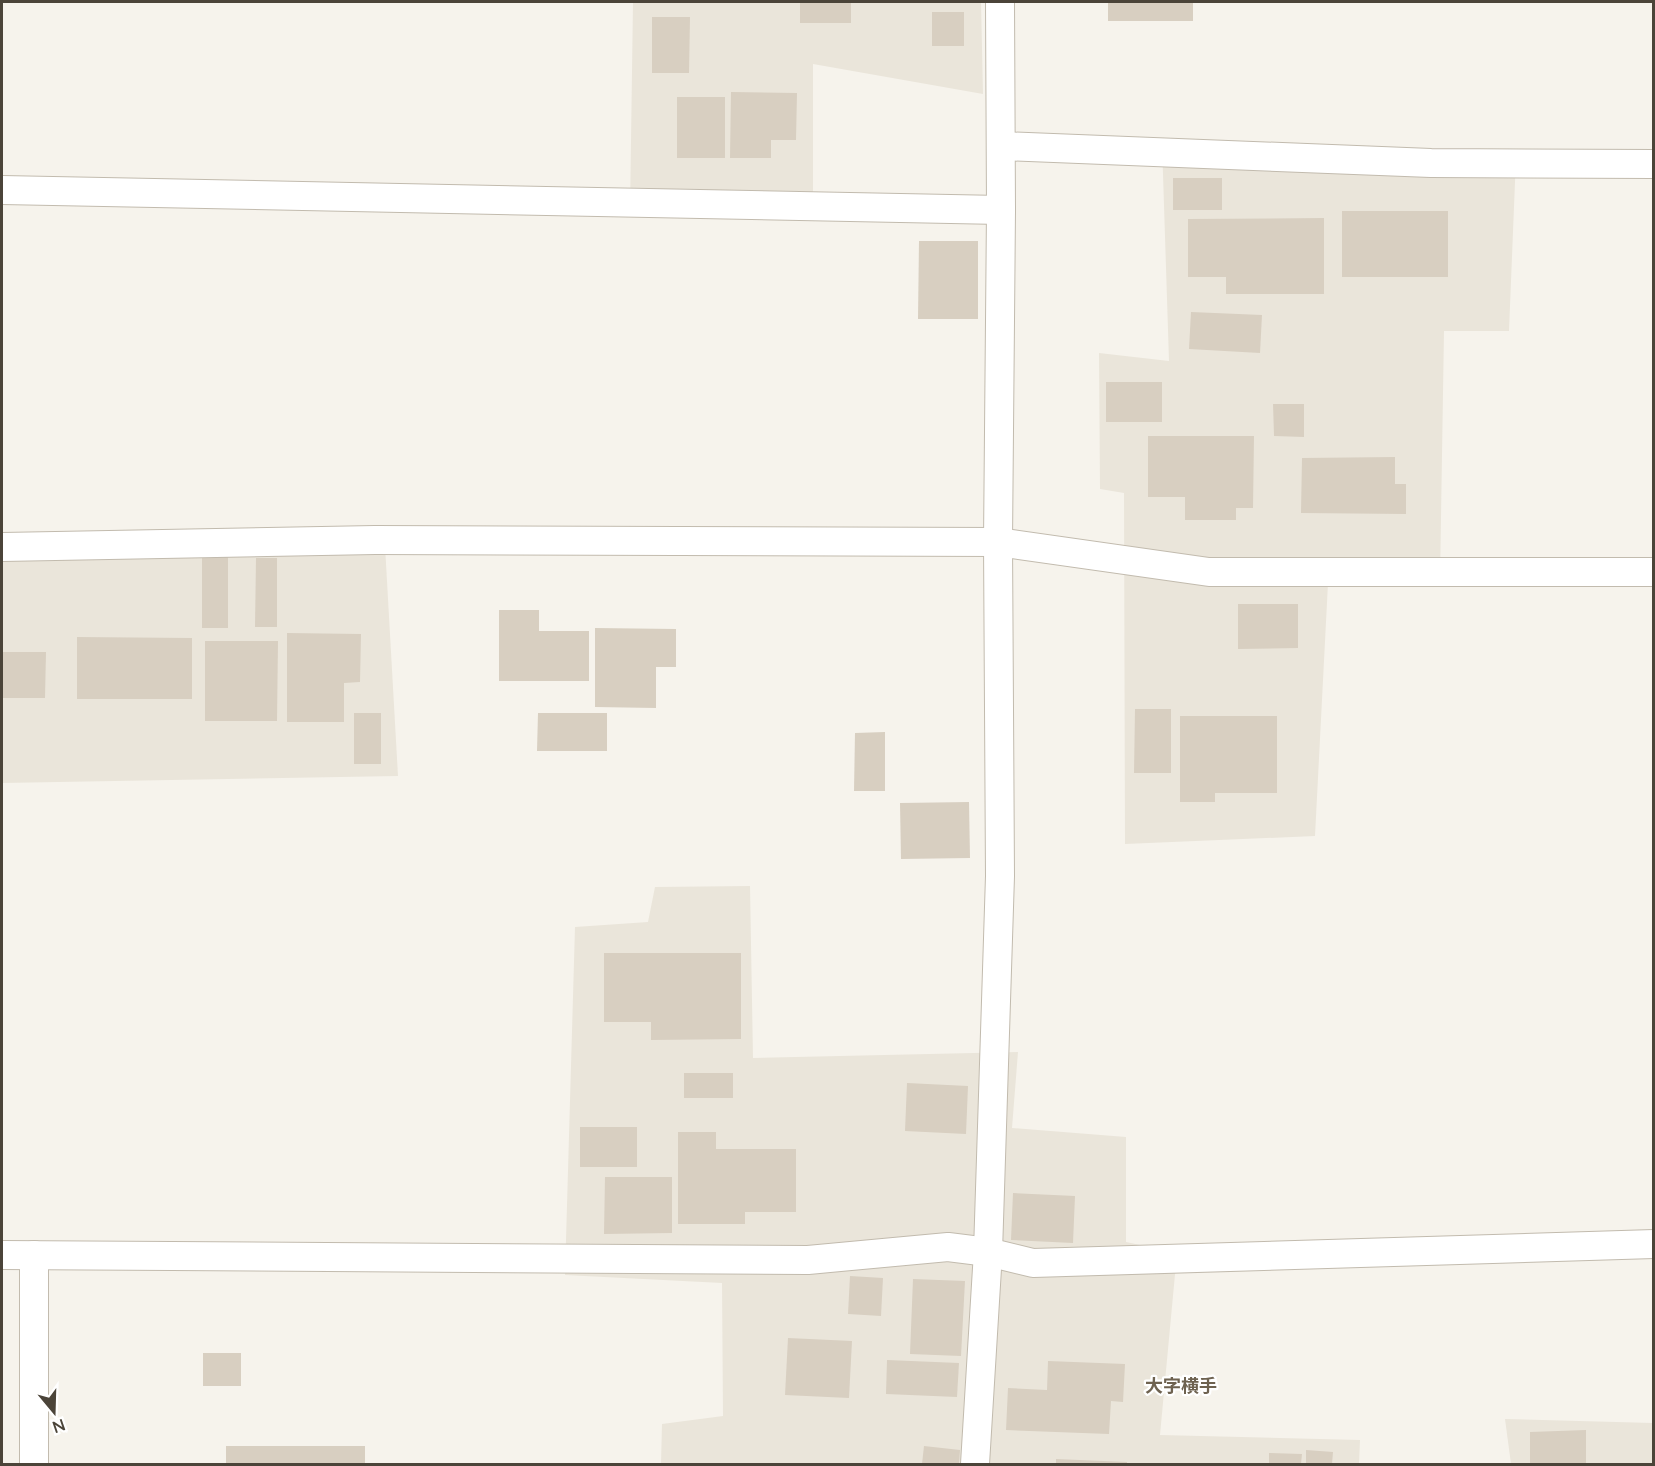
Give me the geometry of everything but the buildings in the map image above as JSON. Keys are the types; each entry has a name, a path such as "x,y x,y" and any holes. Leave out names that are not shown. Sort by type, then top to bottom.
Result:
{"street":[{"path":"975,1464 988,1252 1000,876 998,543 1000,2"},
{"path":"1001,146 1431,163 1653,164"},
{"path":"2,190 1001,210"},
{"path":"2,547 375,540 998,543 1209,572 1653,572"},
{"path":"2,1255 808,1260 948,1246 988,1252 1033,1263 1653,1244"},
{"path":"34,1255 34,1464"}],"shaded area":[{"path":"633,2 981,2 983,94 813,64 813,221 630,211"},
{"path":"1162,143 1516,157 1509,331 1444,331 1440,580 1328,583 1315,836 1125,844 1124,493 1100,489 1099,353 1169,361"},
{"path":"384,528 398,776 2,783 2,533"},
{"path":"750,886 753,1058 1018,1052 1012,1128 1126,1137 1126,1242 1177,1253 1160,1435 1360,1440 1359,1464 661,1464 662,1424 723,1416 722,1283 565,1275 575,927 648,922 655,887"},
{"path":"1505,1419 1653,1423 1653,1464 1511,1464"}],"district":[{"name":"大字横手","path":"1181,1385"}]}
